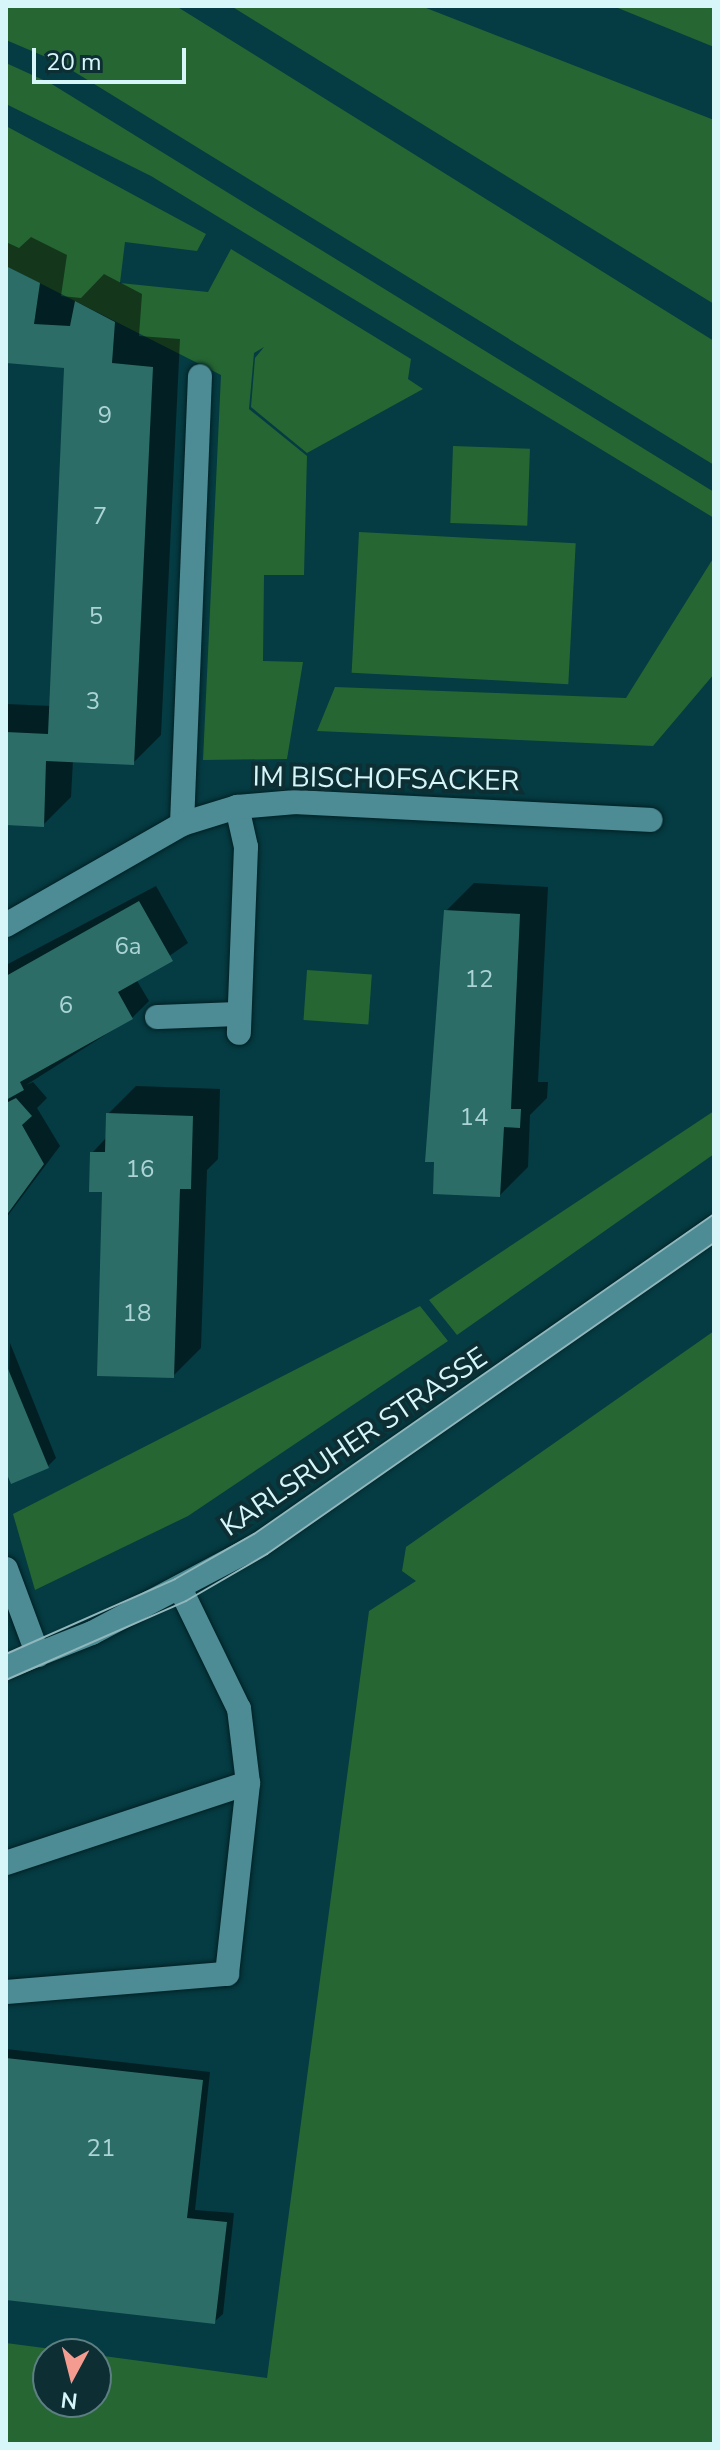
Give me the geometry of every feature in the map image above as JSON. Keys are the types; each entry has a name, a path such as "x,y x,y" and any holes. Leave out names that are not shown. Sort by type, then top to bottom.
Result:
{"street":[{"path":"182,824 200,376"},
{"name":"IM BISCHOFSACKER","path":"6,925 182,824 237,807 296,802 651,820"},
{"path":"157,1017 239,1024 246,847 237,807"},
{"name":"KARLSRUHER STRASSE","path":"6,1667 181,1590 368,1473 714,1228"},
{"path":"6,1569 38,1655"},
{"path":"6,1992 227,1974 248,1783 239,1709 181,1590"},
{"path":"6,1863 248,1783"}],"green space":[{"path":"6,6 176,6 714,341 714,465 60,63 6,40"},
{"path":"231,6 421,6 714,120 714,304"},
{"path":"613,6 714,6 714,47"},
{"path":"6,63 50,83 714,492 714,518 151,176 6,104"},
{"path":"6,126 206,234 197,251 125,242 120,283 208,292 231,249 411,359 408,379 423,389 307,453 251,407 255,358 264,347 254,353 249,409 307,456 304,575 264,575 263,661 303,662 287,759 203,760 221,375 6,266"},
{"path":"453,446 530,449 527,526 450,523"},
{"path":"359,532 576,543 568,684 352,673"},
{"path":"714,557 714,674 653,746 317,731 335,687 626,698"},
{"path":"307,970 372,975 368,1024 304,1020"},
{"path":"714,1111 714,1154 457,1335 429,1300"},
{"path":"420,1306 448,1341 188,1516 35,1590 13,1514"},
{"path":"714,1331 714,2444 6,2444 6,2343 32,2346 32,2418 112,2418 112,2357 267,2378 369,1611 416,1581 402,1571 406,1547"}],"building":[{"path":"6,266 40,283 34,324 70,326 75,301 115,322 112,363 153,367 134,765 46,761 44,827 6,825 6,732 48,734 64,368 6,363"},
{"path":"139,901 173,961 118,992 133,1019 20,1082 24,1090 6,1100 6,976"},
{"path":"444,910 520,914 511,1109 521,1109 520,1128 504,1127 500,1197 433,1194 434,1162 425,1162"},
{"path":"16,1098 32,1116 22,1125 44,1164 6,1216 6,1103"},
{"path":"106,1113 193,1116 191,1189 180,1189 174,1378 97,1376 102,1192 89,1192 90,1152 105,1152"},
{"path":"6,1364 49,1468 11,1484 6,1472"},
{"path":"6,2058 203,2080 187,2218 227,2222 215,2324 6,2300"}],"tram line":[{"path":"6,1654 175,1579 254,1534 714,1214"},
{"path":"6,1680 186,1601 267,1554 714,1243"}]}
